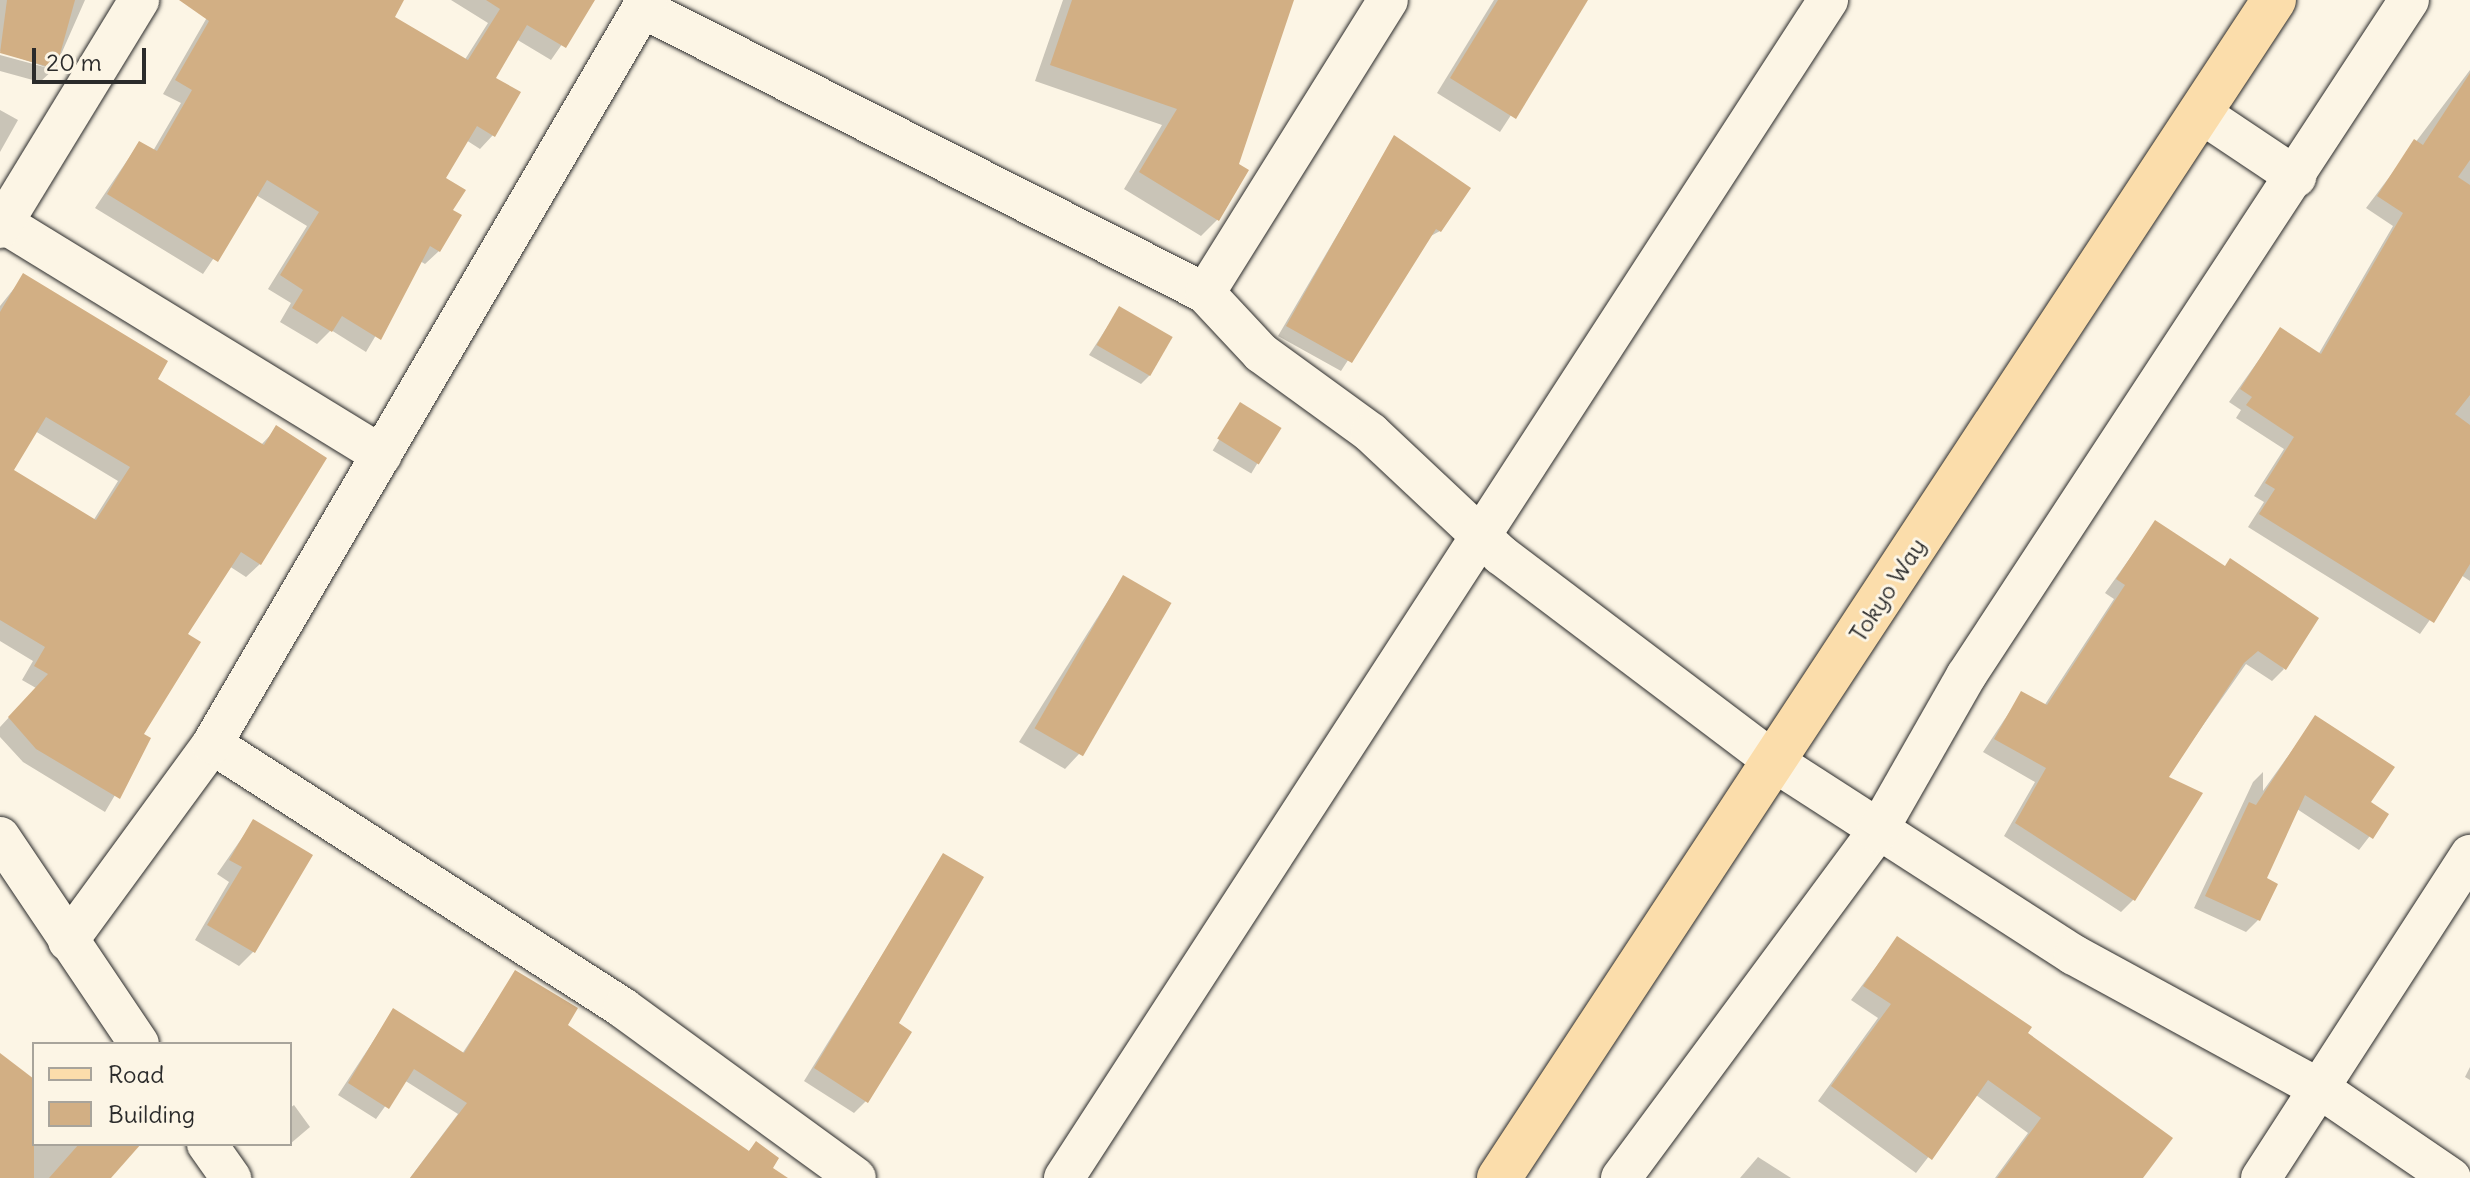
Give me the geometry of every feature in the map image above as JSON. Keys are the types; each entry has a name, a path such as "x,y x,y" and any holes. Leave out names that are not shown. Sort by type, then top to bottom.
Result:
{"main road":[{"name":"Tokyo Way","path":"1499,1178 1776,763 2274,0"}],"street":[{"path":"139,0 1,225 382,455"},
{"path":"1205,293 1388,0"},
{"path":"1064,1178 1828,0"},
{"path":"1621,1178 1877,832 1966,676 2296,177 2409,0"},
{"path":"68,941 212,744 644,4 1205,293 1261,353 1371,433 1480,538 1776,763 1877,832 2074,955 2322,1090 2451,1178"},
{"path":"2199,112 2296,177"},
{"path":"212,744 623,1008 856,1178"},
{"path":"0,837 138,1042"},
{"path":"2261,1178 2322,1090 2470,855"},
{"path":"208,1146 231,1178"}],"building":[{"path":"7,0 75,0 56,69 0,53"},
{"path":"179,0 404,0 395,17 468,60 500,9 486,0 595,0 566,48 527,25 496,78 521,92 495,137 477,126 446,178 466,190 453,210 462,215 440,252 430,246 381,340 342,316 332,332 292,308 303,290 280,275 319,212 267,180 218,262 107,194 139,141 157,151 192,90 175,80 209,21"},
{"path":"1072,0 1294,0 1239,164 1249,170 1219,221 1139,172 1177,109 1050,65"},
{"path":"1498,0 1588,0 1516,119 1450,78"},
{"path":"2470,73 2470,160 2458,177 2470,185 2470,395 2455,414 2470,425 2470,564 2434,623 2259,514 2275,489 2265,483 2294,437 2246,405 2252,397 2240,389 2280,327 2321,354 2403,213 2377,196 2414,139 2423,145"},
{"path":"1394,135 1471,188 1441,232 1436,229 1352,363 1286,326"},
{"path":"23,273 168,361 158,379 264,445 276,425 327,458 261,565 241,552 188,634 201,642 144,734 151,738 120,799 36,749 8,717 48,674 34,666 45,647 0,620 0,312","holes":["46,417 130,467 96,520 14,470"]},
{"path":"1119,306 1173,337 1150,376 1096,345"},
{"path":"1240,402 1282,428 1259,464 1217,438"},
{"path":"2155,520 2225,566 2230,558 2319,618 2286,670 2258,651 2244,663 2169,777 2203,793 2135,901 2015,823 2046,768 1994,739 2021,691 2047,705 2125,585 2116,579"},
{"path":"1123,575 1171,603 1083,756 1034,728"},
{"path":"2315,715 2395,767 2371,802 2389,814 2373,839 2305,795 2267,878 2278,884 2260,921 2205,896 2249,802 2256,805"},
{"path":"253,819 313,855 255,953 207,925 242,867 229,860"},
{"path":"943,853 984,877 899,1023 912,1032 868,1103 814,1068"},
{"path":"1897,936 2032,1027 2028,1033 2173,1138 2143,1178 1997,1178 2041,1118 1988,1080 1932,1160 1831,1086 1891,1004 1863,986"},
{"path":"515,970 578,1008 568,1025 749,1151 756,1141 779,1158 773,1168 788,1178 410,1178 467,1103 414,1069 389,1109 348,1083 393,1008 464,1053"},
{"path":"0,1053 32,1077 34,1178 0,1178"},
{"path":"77,1146 139,1146 111,1178 49,1178"}]}
